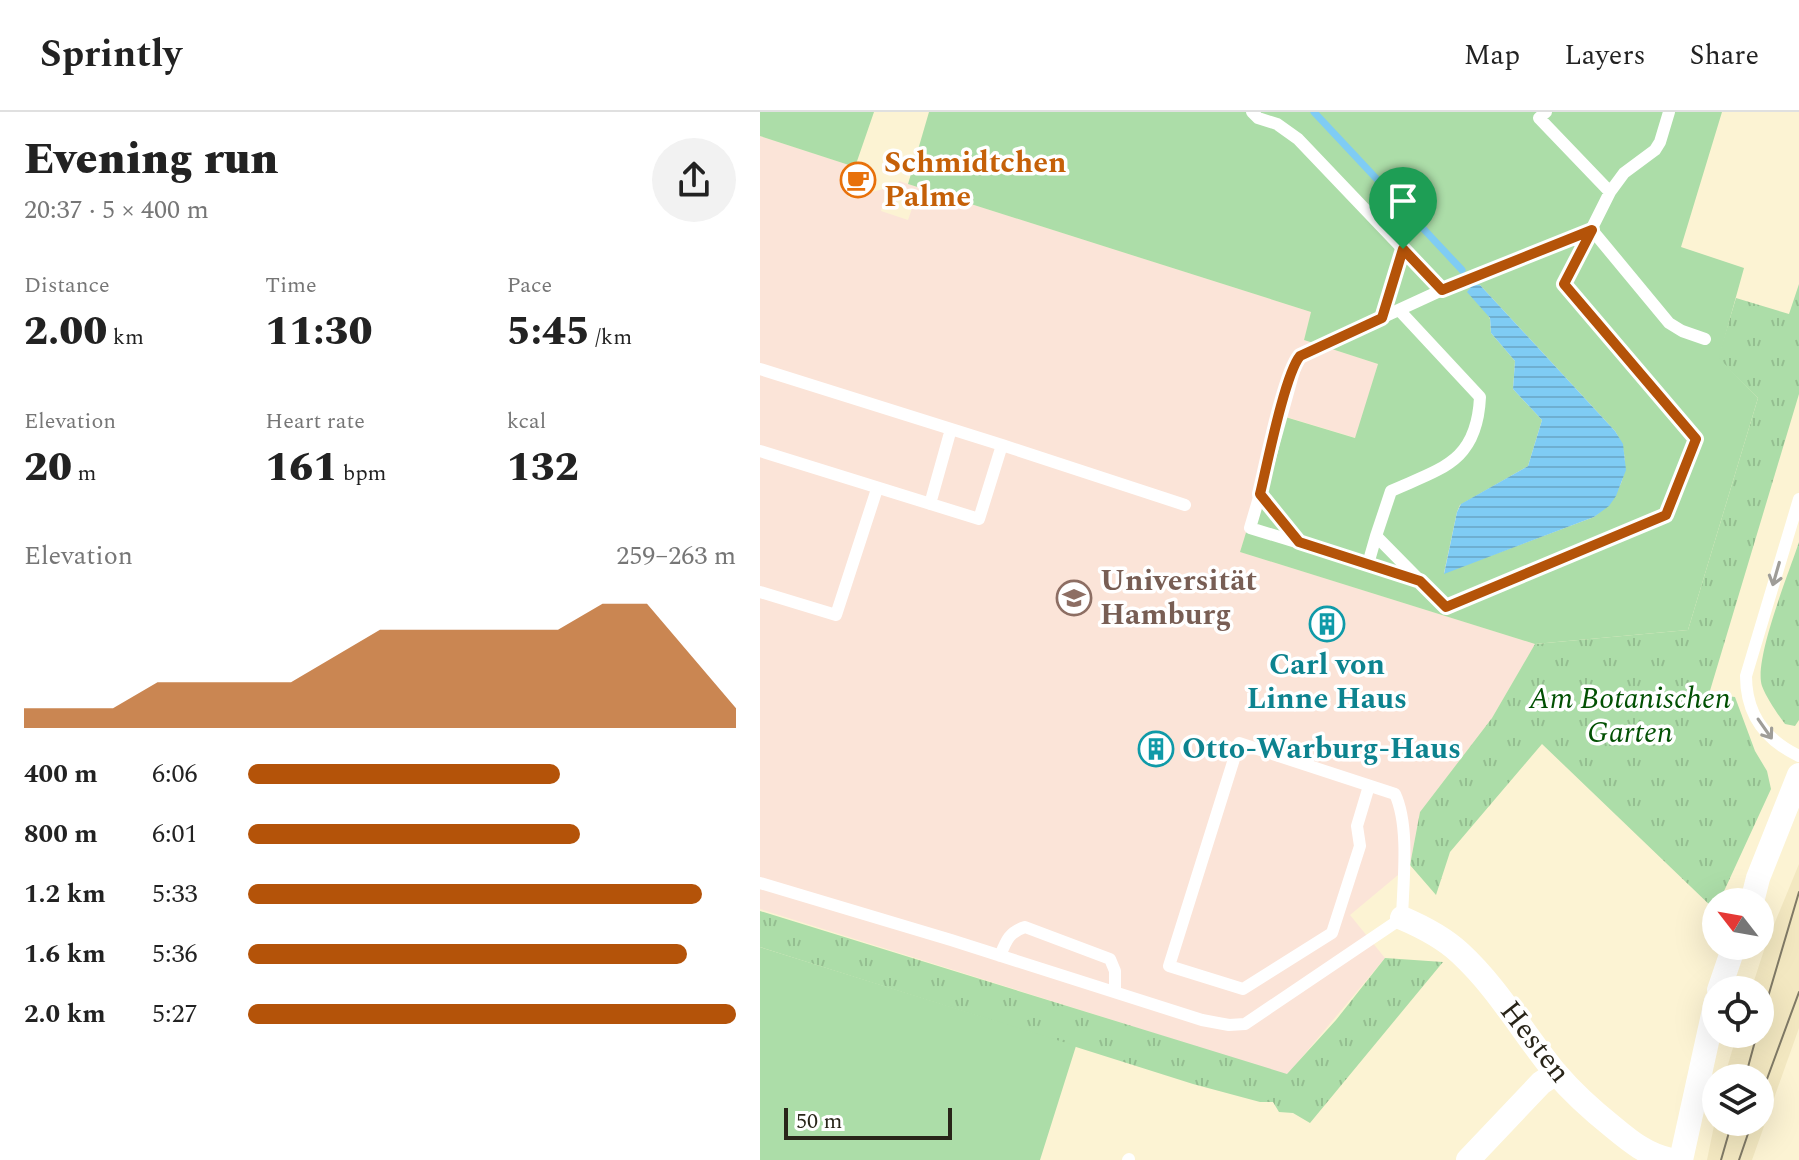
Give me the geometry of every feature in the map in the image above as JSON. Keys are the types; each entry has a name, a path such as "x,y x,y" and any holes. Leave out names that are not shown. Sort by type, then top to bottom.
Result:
{"street":[{"path":"1756,888 1799,775"},
{"name":"Hesten","path":"1402,918 1430,930 1459,952 1504,1001 1556,1073 1598,1115 1633,1144 1648,1153 1671,1160"},
{"path":"1681,1160 1706,1048"},
{"path":"1468,1160 1541,1083 1556,1073"}],"lane":[{"path":"1252,112 1298,139 1442,290"},
{"path":"1546,112 1539,118 1610,192"},
{"path":"1376,536 1446,607 1666,515 1696,439 1564,284 1610,192 1624,173 1655,150 1669,112"},
{"path":"1420,581 1250,528 1297,360 1305,353 1442,290 1592,230"},
{"path":"1592,230 1669,323 1705,339"},
{"path":"1382,318 1403,249"},
{"path":"1368,564 1391,491 1449,464 1463,452 1474,429 1480,401 1478,393 1399,310"},
{"path":"760,369 1185,505"},
{"path":"930,504 951,429"},
{"path":"760,451 979,519 1002,445"},
{"path":"760,592 836,615 877,489"},
{"path":"1260,494 1299,542"},
{"path":"1799,499 1746,676 1746,690 1763,732 1780,747 1799,756"},
{"path":"760,883 1202,1020 1229,1025 1245,1024 1402,918 1402,808 1395,794 1239,743 1169,966 1243,989 1332,933 1360,846 1357,826 1369,786"},
{"path":"1000,956 1008,937 1015,930 1025,927 1110,959 1115,971 1115,992"}],"shaded area":[{"name":"Universität Hamburg","path":"760,136 855,167 839,178 849,198 887,188 881,211 908,220 916,197 896,190 899,181 1311,312 1304,340 1378,364 1356,438 1283,416 1240,552 1535,644 1492,718 1420,812 1410,865 1350,915 1385,958 1287,1075 760,909"},
{"path":"1799,864 1799,1028 1774,1098 1774,1064 1728,1064 1733,1048 1774,1048 1774,976 1756,976 1761,960 1774,960 1774,925"},
{"path":"1712,1136 1761,1136 1752,1160 1707,1160"}],"green space":[{"path":"760,112 874,112 855,167 760,136"},
{"path":"929,112 1722,112 1681,247 1744,268 1719,358 1758,398 1688,630 1535,644 1240,552 1282,416 1355,438 1378,364 1304,340 1311,312 908,184","holes":["1472,284 1480,285 1615,431 1621,443 1625,466 1619,489 1594,517 1444,573 1460,505 1528,466 1542,420 1513,389 1515,361 1491,333 1490,319"]},
{"name":"Am Botanischen Garten","path":"1799,284 1799,394 1709,694 1735,697 1755,751 1767,771 1771,789 1725,888 1702,888 1702,898 1542,744 1450,852 1436,895 1410,865 1420,812 1492,718 1535,644 1688,630 1758,398 1718,358 1736,298 1789,314"},
{"path":"1799,542 1799,720 1795,726 1785,724 1776,711 1762,686 1761,674 1767,637"},
{"path":"760,911 1287,1074 1336,1020 1385,958 1443,962 1310,1123 1293,1113 1279,1112 1273,1102 1260,1102 1193,1084 760,947"},
{"path":"760,947 1076,1046 1040,1160 760,1160"}],"water":[{"path":"1473,284 1480,285 1615,431 1623,444 1626,470 1616,496 1609,506 1594,517 1444,574 1461,504 1528,466 1542,420 1513,389 1515,361 1491,333 1490,318 1467,292"}],"waterway":[{"path":"1314,112 1462,270"}],"tram line":[{"path":"1774,977 1799,892"},
{"path":"1773,1064 1799,992"},
{"path":"1749,1064 1753,1048"},
{"path":"1721,1160 1728,1136"},
{"path":"1739,1160 1747,1136"}],"place":[{"name":"Schmidtchen Palme","path":"858,180"},
{"name":"Universität Hamburg","path":"1074,598"},
{"name":"Carl von Linne Haus","path":"1327,624"},
{"name":"Otto-Warburg-Haus","path":"1156,749"}],"route":[{"path":"1592,230 1564,284 1696,439 1666,515 1446,607 1420,581 1299,542 1260,494 1295,365 1305,353 1382,318 1403,249 1442,290 1592,230"}]}
